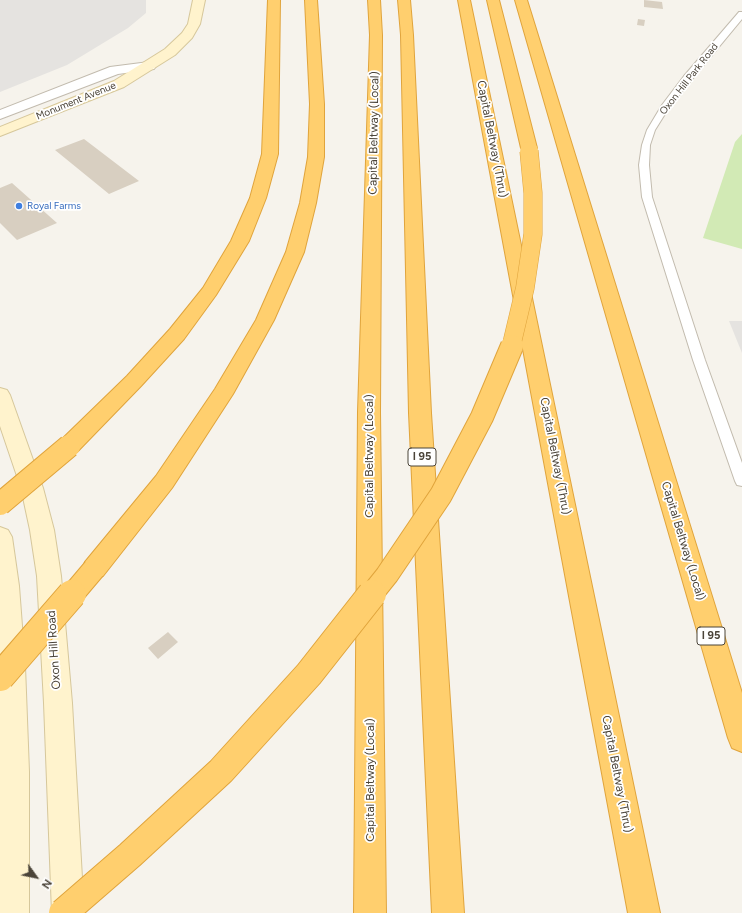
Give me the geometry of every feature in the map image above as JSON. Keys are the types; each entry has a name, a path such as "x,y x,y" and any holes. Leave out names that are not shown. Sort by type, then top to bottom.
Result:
{"highway":[{"path":"0,504 69,446 134,381 177,334 210,291 240,241 258,198 270,154 274,0"},
{"path":"0,677 27,648 94,569 164,482 223,394 265,320 294,252 308,203 316,157 317,104 312,0"},
{"name":"Capital Beltway (Local)","path":"370,913 369,412 376,43 374,0"},
{"name":"I 95","path":"404,0 407,35 420,412 448,913"},
{"name":"Capital Beltway (Thru)","path":"464,0 644,913"},
{"path":"63,913 130,855 221,771 309,674 387,575 441,495 482,417 512,340 525,288 533,234 533,193 529,148 493,0"},
{"name":"Capital Beltway (Local)","path":"521,0 742,738"}],"main road":[{"name":"Monument Avenue","path":"0,132 119,84 149,66 170,52 187,35 194,24 200,0"},
{"name":"Oxon Hill Road","path":"0,395 32,488 42,530 49,576 58,703 68,913"},
{"path":"0,537 7,586 12,666 15,772 13,913"}],"street":[{"name":"Monument Avenue","path":"0,115 115,70 149,66"}],"lane":[{"name":"Oxon Hill Park Road","path":"742,14 666,105 651,130 646,145 644,165 647,197 699,360 742,481"}],"green space":[{"path":"742,134 742,249 703,238 735,142"}],"shaded area":[{"path":"0,0 146,0 146,13 128,28 67,65 0,92"},
{"path":"729,321 742,321 742,353"}],"building":[{"path":"644,0 662,2 663,9 644,7"},
{"path":"638,19 645,20 644,26 637,25"},
{"name":"Royal Farms","path":"84,139 139,181 109,194 55,150"},
{"name":"Royal Farms","path":"12,183 57,223 17,240 0,223 0,188"},
{"path":"168,632 178,642 158,659 148,648"}],"place":[{"name":"Royal Farms","path":"19,206"}]}
